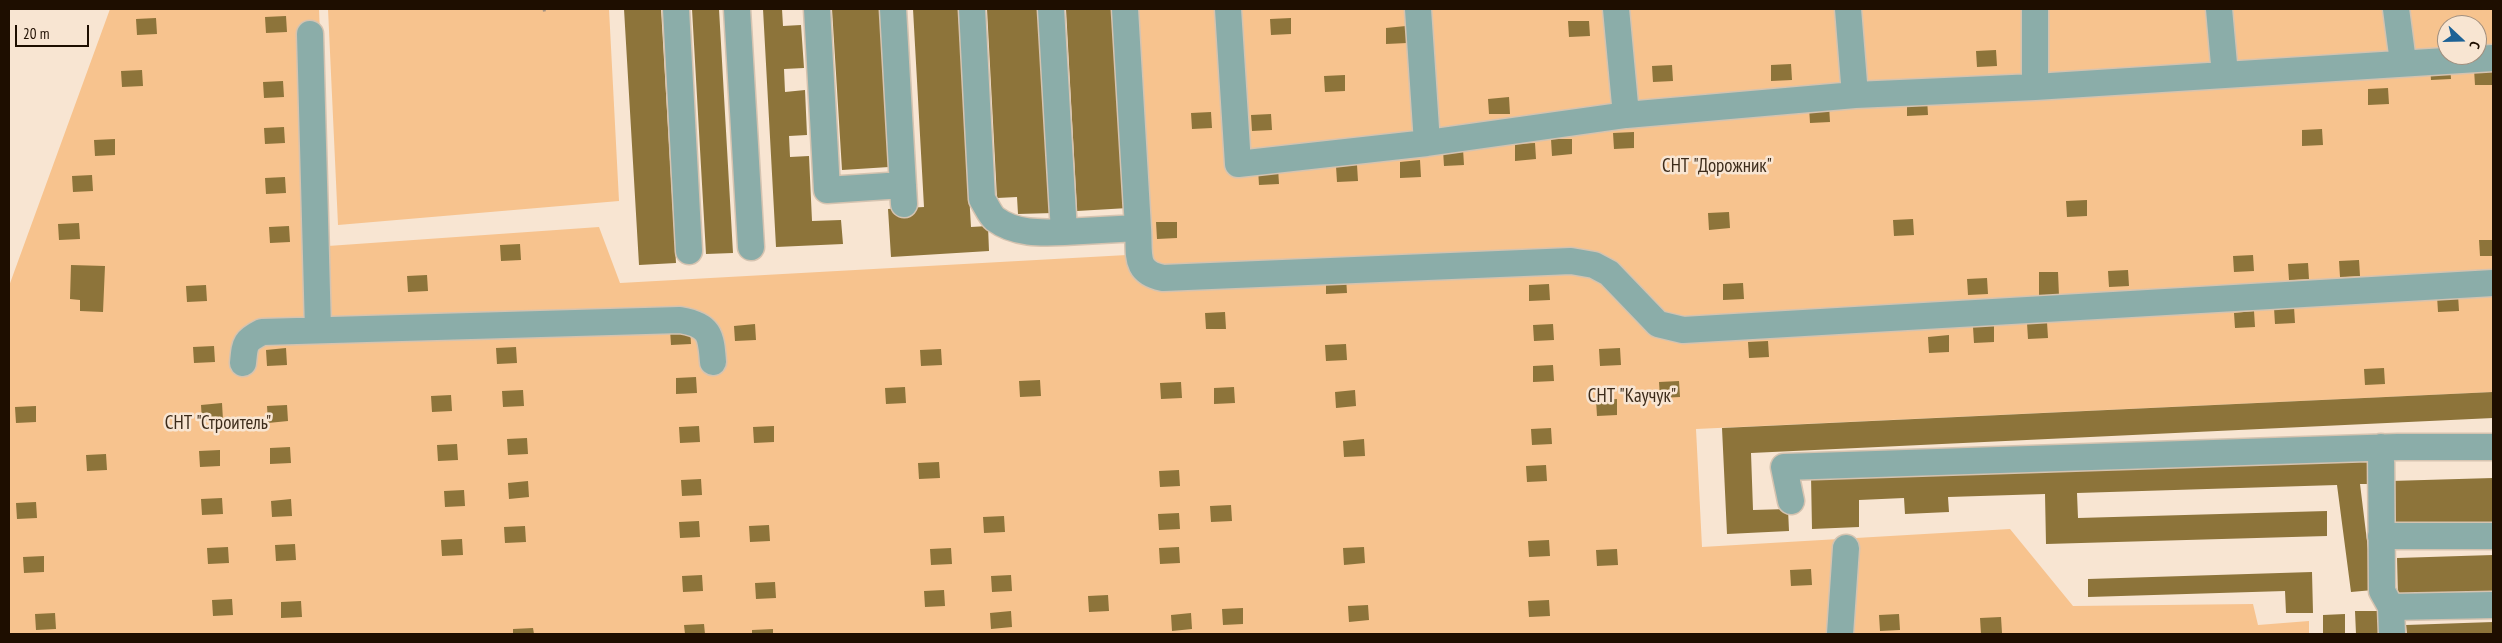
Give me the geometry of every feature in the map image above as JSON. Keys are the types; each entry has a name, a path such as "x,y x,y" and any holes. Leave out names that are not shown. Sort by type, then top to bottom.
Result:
{"lane":[{"path":"676,9 689,251"},
{"path":"737,9 751,248"},
{"path":"817,9 827,190 903,195 893,9"},
{"path":"972,9 982,199 994,219 1012,228 1033,233 1138,228"},
{"path":"1052,9 1064,232"},
{"path":"1125,9 1141,266 1148,275 1163,278 1571,261 1594,265 1609,273 1658,324 1684,330 2493,283"},
{"path":"1228,9 1238,164 1427,143 1626,116 1855,94 2035,87 2403,62 2493,58"},
{"path":"1418,9 1427,143"},
{"path":"1616,9 1626,116"},
{"path":"1848,9 1855,94"},
{"path":"2034,9 2035,87"},
{"path":"2219,9 2225,75"},
{"path":"2396,9 2403,62"},
{"path":"310,34 318,330"},
{"path":"243,363 244,345 250,338 262,332 680,320 695,322 706,329 712,340 713,362"},
{"path":"1791,501 1784,467 2381,448 2493,447"},
{"path":"2381,448 2382,591 2392,607 2392,634"},
{"path":"2382,536 2493,536"},
{"path":"1840,634 1846,548"},
{"path":"2392,607 2493,605"}],"path":[{"path":"544,9 545,14"}],"green space":[{"path":"110,9 319,9 328,246 599,227 620,283 1145,254 1133,9 2493,9 2493,392 1696,429 1702,547 2010,529 2073,606 2253,604 2258,625 2309,621 2309,634 9,634 9,286"},
{"path":"328,9 609,9 619,201 338,225"}],"building":[{"path":"624,9 661,9 676,263 639,265"},
{"path":"692,9 719,9 733,253 706,254"},
{"path":"763,9 782,9 783,26 801,25 804,68 784,69 785,92 805,90 807,135 789,136 790,157 809,156 812,221 841,220 843,244 776,247"},
{"path":"832,9 880,9 889,167 842,170"},
{"path":"913,9 958,9 971,227 988,226 989,251 891,257 888,209 924,207"},
{"path":"987,9 1042,9 1053,213 1018,214 1017,197 997,198"},
{"path":"1066,9 1117,9 1128,208 1077,211"},
{"path":"286,16 287,32 266,33 265,17"},
{"path":"156,18 157,34 137,35 136,19"},
{"path":"1291,18 1291,34 1271,35 1270,19"},
{"path":"1568,21 1589,21 1590,36 1569,37"},
{"path":"1406,26 1407,43 1386,44 1386,28"},
{"path":"1996,50 1997,66 1977,67 1976,51"},
{"path":"1791,64 1792,80 1771,81 1771,65"},
{"path":"2430,64 2450,65 2451,79 2431,80"},
{"path":"1672,65 1673,81 1653,82 1652,66"},
{"path":"2493,68 2493,85 2475,85 2474,69"},
{"path":"142,70 143,86 122,87 121,71"},
{"path":"1345,75 1345,91 1325,92 1324,76"},
{"path":"283,81 284,97 264,98 263,82"},
{"path":"2388,88 2389,104 2368,105 2368,89"},
{"path":"1509,97 1510,114 1489,114 1488,99"},
{"path":"1927,98 1928,115 1907,116 1907,100"},
{"path":"1829,106 1830,122 1810,123 1809,107"},
{"path":"1211,112 1212,128 1192,129 1191,113"},
{"path":"1271,114 1272,130 1252,131 1251,115"},
{"path":"284,127 285,143 265,144 264,128"},
{"path":"2322,129 2323,145 2302,146 2302,130"},
{"path":"1634,132 1634,148 1614,149 1613,133"},
{"path":"115,139 115,155 95,156 94,140"},
{"path":"1551,139 1572,139 1572,154 1552,156"},
{"path":"1535,143 1536,159 1515,161 1515,144"},
{"path":"1463,149 1464,165 1444,166 1443,150"},
{"path":"1420,160 1421,177 1400,178 1400,162"},
{"path":"1357,165 1358,181 1337,182 1336,166"},
{"path":"1278,168 1279,184 1259,185 1258,169"},
{"path":"92,175 93,191 73,192 72,176"},
{"path":"285,177 286,193 266,194 265,178"},
{"path":"2087,200 2087,216 2067,217 2066,201"},
{"path":"1729,212 1730,228 1709,230 1708,213"},
{"path":"1913,219 1914,235 1894,236 1893,220"},
{"path":"1156,222 1177,222 1177,238 1157,239"},
{"path":"79,223 80,239 59,240 58,224"},
{"path":"289,226 290,242 270,243 269,227"},
{"path":"2479,240 2493,240 2493,256 2480,256"},
{"path":"520,244 521,260 501,261 500,245"},
{"path":"2253,255 2254,271 2234,272 2233,256"},
{"path":"2359,260 2360,276 2340,277 2339,261"},
{"path":"2308,263 2309,279 2289,280 2288,264"},
{"path":"71,265 105,266 103,312 80,311 80,300 70,299"},
{"path":"2128,270 2129,286 2109,287 2108,271"},
{"path":"2039,272 2058,272 2059,296 2039,296"},
{"path":"427,275 428,291 408,292 407,276"},
{"path":"1346,277 1347,293 1326,294 1326,278"},
{"path":"1987,278 1988,294 1968,295 1967,279"},
{"path":"1743,283 1744,299 1723,300 1723,284"},
{"path":"1549,284 1550,300 1529,301 1529,285"},
{"path":"206,285 207,301 187,302 186,286"},
{"path":"2458,295 2459,311 2438,312 2437,296"},
{"path":"2294,307 2295,323 2275,324 2274,308"},
{"path":"2254,311 2255,327 2235,328 2234,313"},
{"path":"1225,312 1226,329 1206,329 1205,313"},
{"path":"2047,322 2048,338 2028,339 2027,323"},
{"path":"755,324 756,340 735,341 734,326"},
{"path":"1553,324 1554,340 1534,341 1533,325"},
{"path":"1994,325 1994,342 1974,343 1973,327"},
{"path":"690,328 691,344 671,345 670,329"},
{"path":"1949,335 1949,352 1929,353 1928,337"},
{"path":"1768,341 1769,357 1749,358 1748,342"},
{"path":"1346,344 1347,360 1326,361 1325,345"},
{"path":"214,346 215,362 194,363 193,347"},
{"path":"516,347 517,363 497,364 496,348"},
{"path":"286,348 287,365 267,366 266,350"},
{"path":"1620,348 1621,365 1600,366 1599,349"},
{"path":"941,349 942,365 921,366 920,350"},
{"path":"1553,365 1554,381 1533,382 1533,366"},
{"path":"2384,368 2385,384 2365,385 2364,369"},
{"path":"696,377 697,393 676,394 676,378"},
{"path":"1040,380 1041,396 1020,397 1019,381"},
{"path":"1679,381 1680,397 1660,398 1659,382"},
{"path":"1181,382 1182,398 1161,399 1160,383"},
{"path":"905,387 906,403 886,404 885,388"},
{"path":"1234,387 1235,403 1214,404 1214,388"},
{"path":"523,390 524,406 503,407 502,391"},
{"path":"1355,390 1356,406 1336,408 1335,392"},
{"path":"2493,392 2493,418 1751,453 1753,510 1788,509 1789,531 1727,534 1722,428"},
{"path":"451,395 452,411 432,412 431,396"},
{"path":"1617,399 1617,415 1597,416 1596,400"},
{"path":"222,403 223,420 202,421 201,405"},
{"path":"287,405 288,421 268,423 267,406"},
{"path":"36,406 36,422 16,423 15,407"},
{"path":"699,426 700,442 680,443 679,427"},
{"path":"774,426 774,442 754,443 753,427"},
{"path":"1551,428 1552,444 1532,445 1531,429"},
{"path":"527,438 528,454 508,455 507,439"},
{"path":"1364,439 1365,456 1344,457 1343,441"},
{"path":"457,444 458,460 438,461 437,445"},
{"path":"290,447 291,463 270,464 270,448"},
{"path":"220,450 220,466 200,467 199,451"},
{"path":"106,454 107,470 87,471 86,455"},
{"path":"2373,459 2373,484 2360,484 2373,590 2351,592 2337,485 2077,493 2078,518 2327,511 2327,536 2046,544 2045,494 1948,497 1949,512 1905,514 1904,498 1859,500 1859,527 1812,529 1811,476"},
{"path":"939,462 940,478 919,479 918,463"},
{"path":"1546,465 1547,481 1527,482 1526,466"},
{"path":"1179,470 1180,486 1160,487 1159,471"},
{"path":"2493,478 2493,526 2391,529 2390,481"},
{"path":"701,479 702,495 682,496 681,480"},
{"path":"528,481 529,497 509,499 508,483"},
{"path":"464,490 465,506 445,507 444,491"},
{"path":"222,498 223,514 202,515 201,499"},
{"path":"291,499 292,516 272,517 271,501"},
{"path":"36,502 37,518 17,519 16,503"},
{"path":"1231,505 1232,521 1211,522 1210,506"},
{"path":"1179,513 1180,529 1159,530 1158,514"},
{"path":"1004,516 1005,532 984,533 983,517"},
{"path":"699,521 700,537 680,538 679,522"},
{"path":"769,525 770,541 750,542 749,526"},
{"path":"525,526 526,542 505,543 504,527"},
{"path":"462,539 463,555 442,556 441,540"},
{"path":"1549,540 1550,556 1529,557 1528,541"},
{"path":"295,544 296,560 276,561 275,545"},
{"path":"228,547 229,563 208,564 207,548"},
{"path":"1179,547 1180,563 1160,564 1159,548"},
{"path":"1364,547 1365,563 1344,565 1343,548"},
{"path":"951,548 952,564 931,565 930,549"},
{"path":"1617,549 1618,565 1597,566 1596,550"},
{"path":"2493,555 2493,594 2398,597 2397,558"},
{"path":"44,556 44,572 24,573 23,557"},
{"path":"1811,569 1812,585 1791,586 1790,570"},
{"path":"2312,572 2313,613 2286,613 2285,591 2088,597 2088,579"},
{"path":"702,575 703,591 683,592 682,576"},
{"path":"1011,575 1012,591 992,592 991,576"},
{"path":"775,582 776,598 756,599 755,583"},
{"path":"944,590 945,606 925,607 924,591"},
{"path":"1108,595 1109,611 1089,612 1088,596"},
{"path":"232,599 233,615 213,616 212,600"},
{"path":"1549,600 1550,616 1529,617 1528,601"},
{"path":"301,601 302,617 281,618 281,602"},
{"path":"1368,605 1369,620 1349,622 1348,606"},
{"path":"1243,608 1243,624 1223,625 1222,609"},
{"path":"1011,611 1012,627 991,629 990,613"},
{"path":"2355,611 2378,611 2378,634 2356,634"},
{"path":"55,613 56,629 36,630 35,614"},
{"path":"1191,613 1192,629 1172,631 1171,615"},
{"path":"1899,614 1900,630 1880,631 1879,615"},
{"path":"2345,614 2345,634 2323,634 2323,615"},
{"path":"2001,617 2002,633 1981,634 1980,618"},
{"path":"2493,622 2493,634 2407,634 2406,625"},
{"path":"704,624 705,634 685,634 684,625"},
{"path":"533,628 534,634 513,634 513,629"},
{"path":"773,629 773,634 752,634 752,630"}],"park label":[{"name":"СНТ \"Дорожник\"","path":"1717,167"},
{"name":"СНТ \"Каучук\"","path":"1632,397"},
{"name":"СНТ \"Строитель\"","path":"218,424"}]}
